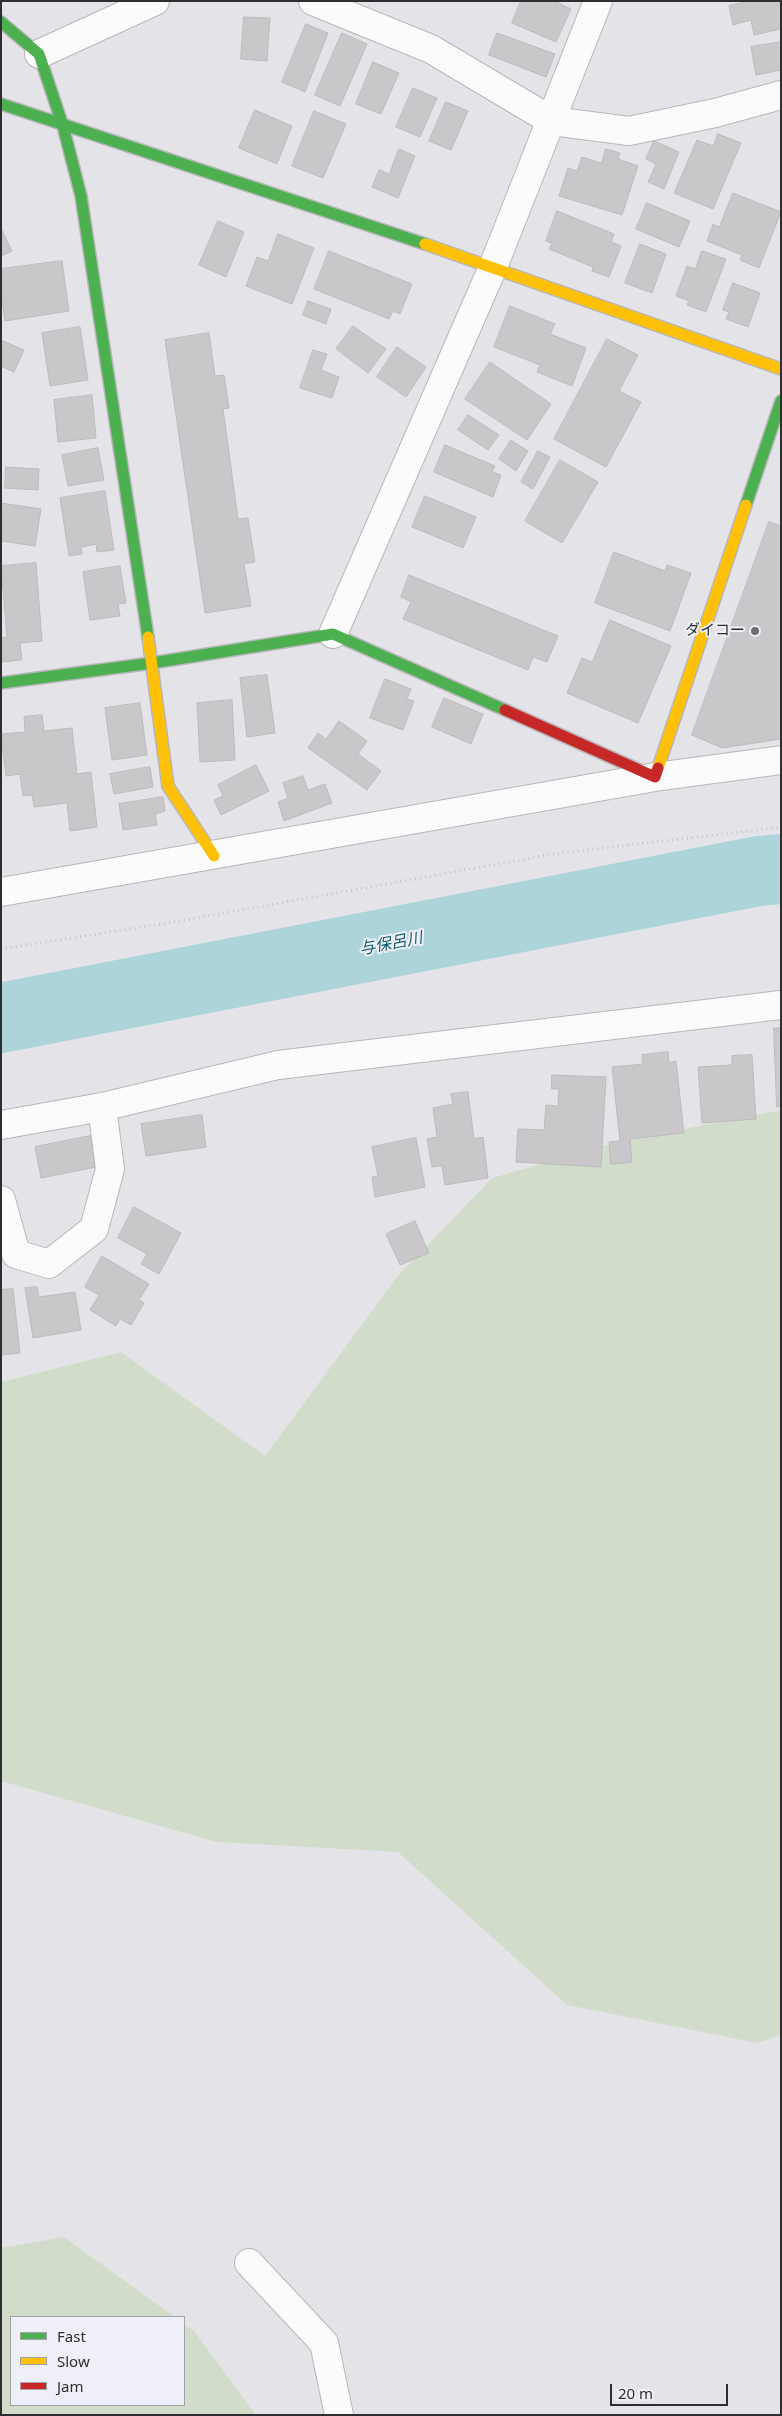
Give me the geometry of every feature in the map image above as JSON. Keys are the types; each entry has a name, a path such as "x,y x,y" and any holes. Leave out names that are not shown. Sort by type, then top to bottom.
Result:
{"street":[{"path":"40,54 155,1"},
{"path":"313,1 431,48 552,121 629,131 715,113 781,95"},
{"path":"333,634 493,267 598,1"},
{"path":"1,22 40,54 63,126 81,196 152,663 168,786 214,856"},
{"path":"1,104 493,267 781,369"},
{"path":"655,777 781,401"},
{"path":"1,683 152,663 333,634 655,777"},
{"path":"1,892 655,777 781,760"},
{"path":"1,1125 102,1107 278,1065 781,1005"},
{"path":"1,1200 16,1254 49,1264 94,1229 110,1169 102,1107"},
{"path":"249,2263 324,2343 339,2415"}],"path":[{"path":"1,949 180,921 552,854 781,827"}],"green space":[{"path":"781,1110 781,2035 757,2043 567,2005 398,1852 217,1842 1,1781 1,1382 121,1352 265,1456 397,1277 492,1178 617,1142"},
{"path":"64,2237 174,2316 10,2316 10,2406 185,2406 185,2325 194,2331 256,2415 1,2415 1,2248"}],"building":[{"path":"521,1 554,1 571,9 556,42 512,23"},
{"path":"750,1 781,1 781,29 754,35 751,20 733,25 729,6"},
{"path":"244,17 270,18 267,61 241,59"},
{"path":"306,24 328,33 305,92 282,82"},
{"path":"342,33 367,44 340,106 315,95"},
{"path":"497,33 555,54 546,77 489,55"},
{"path":"781,42 781,70 756,75 751,47"},
{"path":"373,62 399,73 381,114 356,104"},
{"path":"413,88 437,98 420,137 396,127"},
{"path":"446,102 468,111 451,150 429,141"},
{"path":"255,110 292,126 277,164 239,148"},
{"path":"314,111 346,124 323,178 292,166"},
{"path":"718,134 741,143 713,209 674,193 697,140 713,146"},
{"path":"654,141 679,152 664,189 648,182 656,164 646,159"},
{"path":"399,149 415,156 398,198 372,187 379,170 389,174"},
{"path":"606,149 620,153 618,159 638,166 622,215 559,196 568,168 577,171 582,157 601,163"},
{"path":"733,193 781,212 759,268 740,260 742,255 707,241 713,224 719,227"},
{"path":"647,203 690,221 679,247 636,229"},
{"path":"557,211 614,234 611,242 621,246 609,277 592,271 593,267 549,249 552,243 546,241"},
{"path":"218,221 244,232 226,277 199,265"},
{"path":"1,228 12,251 1,256"},
{"path":"278,234 314,248 292,304 246,286 257,257 268,261"},
{"path":"640,244 666,254 652,293 625,283"},
{"path":"329,251 412,284 400,314 393,311 389,319 314,289"},
{"path":"702,251 726,259 706,312 687,305 689,301 676,296 687,266 695,269"},
{"path":"62,261 69,311 5,321 1,293 1,269"},
{"path":"733,283 760,293 748,327 726,319 729,312 723,310"},
{"path":"308,301 331,309 326,324 303,315"},
{"path":"510,306 555,324 550,334 586,348 572,386 537,372 540,365 494,347"},
{"path":"353,326 386,349 368,373 336,349"},
{"path":"80,327 88,380 50,386 42,333"},
{"path":"209,333 215,376 224,375 229,408 223,409 238,519 248,518 255,562 244,564 251,606 205,613 165,340"},
{"path":"607,339 638,355 619,391 641,402 606,467 554,439"},
{"path":"1,340 24,350 14,372 1,366"},
{"path":"397,347 426,367 406,397 377,377"},
{"path":"313,350 327,354 321,370 339,377 332,398 300,388"},
{"path":"490,362 551,404 527,440 465,399"},
{"path":"92,395 96,438 58,442 54,400"},
{"path":"468,415 499,435 488,450 458,430"},
{"path":"511,440 528,451 516,471 499,459"},
{"path":"445,445 495,466 492,472 501,475 493,497 434,472"},
{"path":"98,448 104,480 68,486 62,455"},
{"path":"538,451 550,457 533,489 521,482"},
{"path":"560,460 598,482 562,543 525,521"},
{"path":"6,467 39,469 38,490 5,488"},
{"path":"105,491 114,550 97,552 96,544 81,547 82,554 69,556 60,498"},
{"path":"425,496 476,517 463,548 412,527"},
{"path":"1,503 41,509 35,546 1,541"},
{"name":"ダイコー","path":"769,522 781,526 781,739 722,748 692,735"},
{"path":"614,552 665,571 667,565 691,573 670,631 595,603"},
{"path":"36,563 42,641 20,643 22,660 2,662 1,638 7,637 1,566"},
{"path":"120,566 126,603 118,604 120,616 90,620 83,572"},
{"path":"409,575 558,636 547,662 533,657 528,670 403,619 411,602 401,597"},
{"path":"610,620 671,646 638,723 567,693 582,658 592,662"},
{"path":"267,675 275,733 247,737 240,678"},
{"path":"385,679 411,689 407,699 414,701 403,730 370,718"},
{"path":"444,698 483,714 471,744 432,727"},
{"path":"232,700 235,760 200,762 197,703"},
{"path":"140,703 147,755 112,760 105,708"},
{"path":"42,715 44,731 72,728 77,774 91,772 97,827 70,831 67,803 34,807 32,795 23,796 20,774 6,776 1,734 25,732 24,717"},
{"path":"339,721 367,741 358,754 381,771 367,790 308,748 318,733 326,739"},
{"path":"256,765 269,791 221,815 214,800 223,796 218,785"},
{"path":"150,767 153,787 114,794 110,774"},
{"path":"303,776 308,790 325,784 332,803 284,821 278,802 288,798 283,783"},
{"path":"163,797 165,811 155,814 157,825 123,830 119,804"},
{"path":"774,1028 781,1028 781,1106 777,1107"},
{"path":"668,1052 669,1063 676,1061 684,1133 630,1139 632,1162 611,1164 609,1142 620,1141 612,1067 643,1064 642,1055"},
{"path":"752,1055 756,1119 702,1123 698,1067 732,1065 732,1056"},
{"path":"552,1075 606,1077 601,1167 516,1162 518,1129 544,1130 546,1105 558,1106 559,1089 552,1089"},
{"path":"468,1092 474,1139 483,1137 488,1178 445,1185 442,1166 432,1167 427,1139 437,1137 433,1108 453,1104 451,1094"},
{"path":"202,1115 206,1147 146,1156 141,1124"},
{"path":"90,1136 96,1167 41,1178 35,1147"},
{"path":"416,1138 425,1187 375,1197 372,1177 378,1176 372,1147"},
{"path":"134,1207 181,1233 159,1274 141,1264 147,1254 118,1238"},
{"path":"415,1221 429,1253 400,1265 386,1234"},
{"path":"102,1256 149,1284 139,1300 144,1303 131,1325 120,1319 116,1326 90,1310 99,1295 85,1287"},
{"path":"37,1287 39,1297 75,1292 81,1330 33,1338 25,1288"},
{"path":"13,1289 20,1353 1,1355 1,1290"}],"waterway":[{"name":"与保呂川","path":"1,1018 759,871 781,869"}],"traffic: fast":[{"path":"1,22 39,54 63,126 81,196 148,637"},
{"path":"1,104 425,244"},
{"path":"746,505 781,401"},
{"path":"1,683 152,663 333,634 505,710"}],"traffic: slow":[{"path":"425,244 781,369"},
{"path":"658,768 746,505"},
{"path":"148,637 168,786 214,856"}],"traffic: jam":[{"path":"505,710 655,777 658,768"}],"place":[{"name":"ダイコー","path":"755,631"}]}
